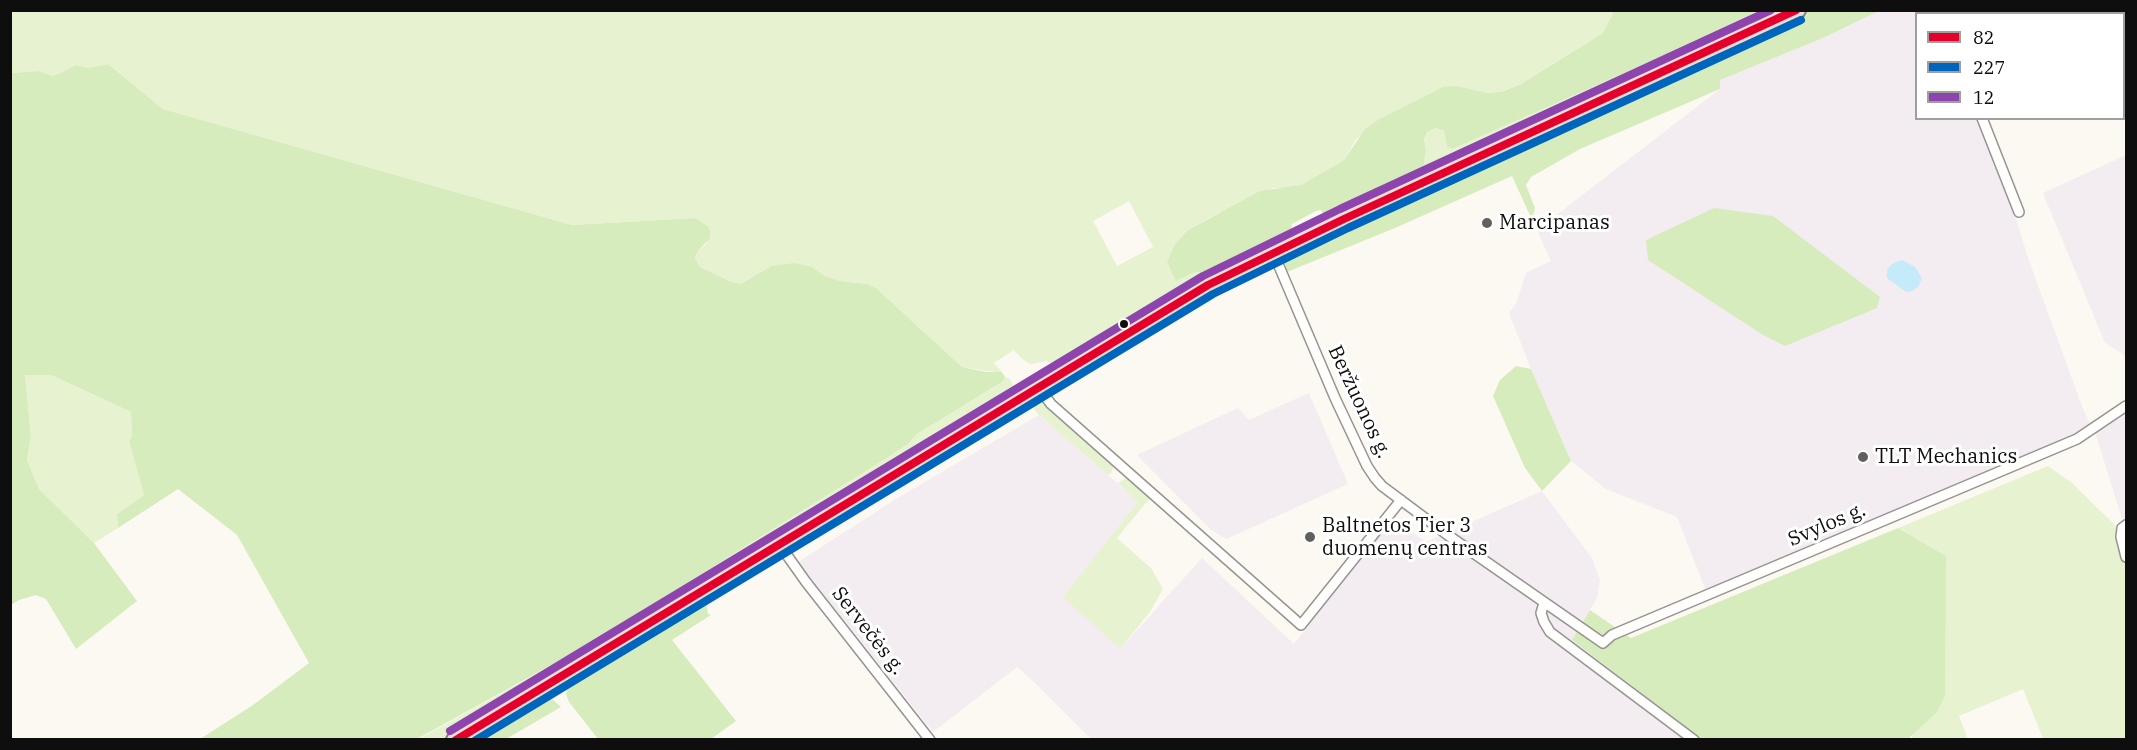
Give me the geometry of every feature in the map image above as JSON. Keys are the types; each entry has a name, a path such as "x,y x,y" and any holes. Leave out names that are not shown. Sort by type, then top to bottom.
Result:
{"highway":[{"path":"455,740 1208,285 1273,252 1797,10"}],"street":[{"path":"1983,120 2019,212"},
{"name":"Beržuonos g.","path":"1273,252 1335,398 1367,466 1382,486 1544,603"},
{"path":"1038,387 1051,404 1301,625 1401,500"},
{"name":"Svylos g.","path":"1544,603 1603,643 1612,635 2077,439 2127,406"},
{"path":"2127,525 2122,528 2121,537 2127,557"},
{"name":"Servečės g.","path":"779,544 806,582 930,740"},
{"path":"1544,603 1541,613 1550,632 1694,740"}],"shaded area":[{"path":"1879,11 1930,11 1915,12 1915,120 1978,120 2011,202 2028,258 2091,426 2084,432 1706,591 1677,517 1606,489 1571,461 1509,313 1516,304 1526,273 1551,261 1537,230 1720,89 1719,80 1823,38"},
{"path":"2126,155 2126,362 2123,354 2105,343 2043,193"},
{"path":"1309,393 1348,484 1226,539 1211,530 1137,455 1238,408 1249,420"},
{"path":"2126,410 2126,521 2123,522 2095,432"},
{"path":"1039,415 1139,502 1064,596 1120,649 1202,558 1294,644 1393,519 1426,542 1542,491 1592,558 1600,580 1597,598 1572,640 1701,739 1091,739 1017,667 933,732 798,562 896,499"}],"green space":[{"path":"10,11 1614,11 1603,33 1521,84 1504,91 1488,93 1457,86 1357,138 1344,160 1301,185 1273,188 1188,230 1175,244 1190,274 1198,272 1209,277 1056,368 1047,361 1030,364 1014,350 994,363 1002,372 962,367 876,288 867,284 840,281 825,276 812,267 771,266 741,284 731,283 700,267 695,258 698,251 706,244 708,226 695,218 572,225 163,109 108,64 88,68 76,65 53,76 39,71 11,73","holes":["1129,201 1153,247 1117,266 1093,221"]},
{"path":"1614,11 1758,11 1452,149 1447,146 1444,131 1436,128 1427,132 1424,140 1426,151 1422,176 1326,219 1321,210 1316,211 1292,224 1291,234 1209,277 1198,272 1176,281 1167,262 1175,244 1188,230 1260,191 1301,185 1344,160 1365,129 1378,120 1443,87 1457,86 1488,93 1504,91 1521,84 1603,33"},
{"path":"1758,11 1784,11 1422,176 1426,151 1424,141 1427,132 1436,128 1444,131 1447,146 1660,57"},
{"path":"1809,11 1879,11 1823,38 1720,80 1720,89 1580,149 1531,177 1526,185 1535,208 1532,220 1512,176 1395,228 1287,272 1283,255"},
{"path":"108,64 163,109 572,225 695,218 708,226 710,232 710,238 695,258 700,267 731,282 741,284 771,266 795,263 812,267 825,276 840,281 867,284 876,288 962,367 986,372 1002,372 1005,377 1002,382 917,434 908,444 890,456 591,643 417,739 200,739 253,705 309,663 237,535 178,489 118,528 117,514 144,495 129,441 132,437 131,412 51,375 25,375 31,436 27,460 39,489 94,543 137,601 76,649 46,599 36,595 11,605 11,73 39,71 53,76 76,65 88,68"},
{"path":"1714,208 1773,216 1880,297 1877,308 1785,346 1763,335 1648,260 1646,240"},
{"path":"1516,366 1531,369 1571,461 1542,491 1525,468 1493,396 1500,380"},
{"path":"25,374 51,375 131,412 132,437 129,441 144,495 117,514 118,528 94,543 39,489 27,460 31,436"},
{"path":"1005,377 1010,379 1013,385 1013,394 445,739 417,740 591,643 890,456 908,444 917,434 1002,382"},
{"path":"1031,400 1042,402 1110,460 1113,468 1111,473 1108,475 1039,415 1028,402"},
{"path":"2048,466 2072,483 2115,525 2126,566 2126,739 2043,739 2023,689 1959,716 1968,739 1908,739 1912,738 1946,556 1898,528"},
{"path":"1126,478 1133,481 1150,498 1117,538 1151,568 1163,589 1150,612 1120,649 1063,597 1138,502 1118,483"},
{"path":"1898,528 1946,556 1945,695 1937,712 1908,739 1701,739 1572,640 1590,610 1631,638"},
{"path":"707,606 708,614 711,615 672,640 736,721 711,739 598,739 569,702 566,694 569,683 696,607"},
{"path":"546,698 551,698 561,707 506,739 477,739"}],"water":[{"path":"1902,260 1915,267 1922,278 1918,287 1912,291 1907,292 1887,278 1887,270 1892,264"}],"transit line":[{"name":"12","path":"450,731 1203,276 1340,209 1771,10"},
{"name":"82","path":"456,740 1208,285 1344,219 1796,10"},
{"name":"227","path":"476,740 1213,294 1348,228 1801,20"}],"place":[{"name":"Marcipanas","path":"1487,223"},
{"name":"TLT Mechanics","path":"1863,457"},
{"name":"Baltnetos Tier 3 duomenų centras","path":"1310,537"}]}
